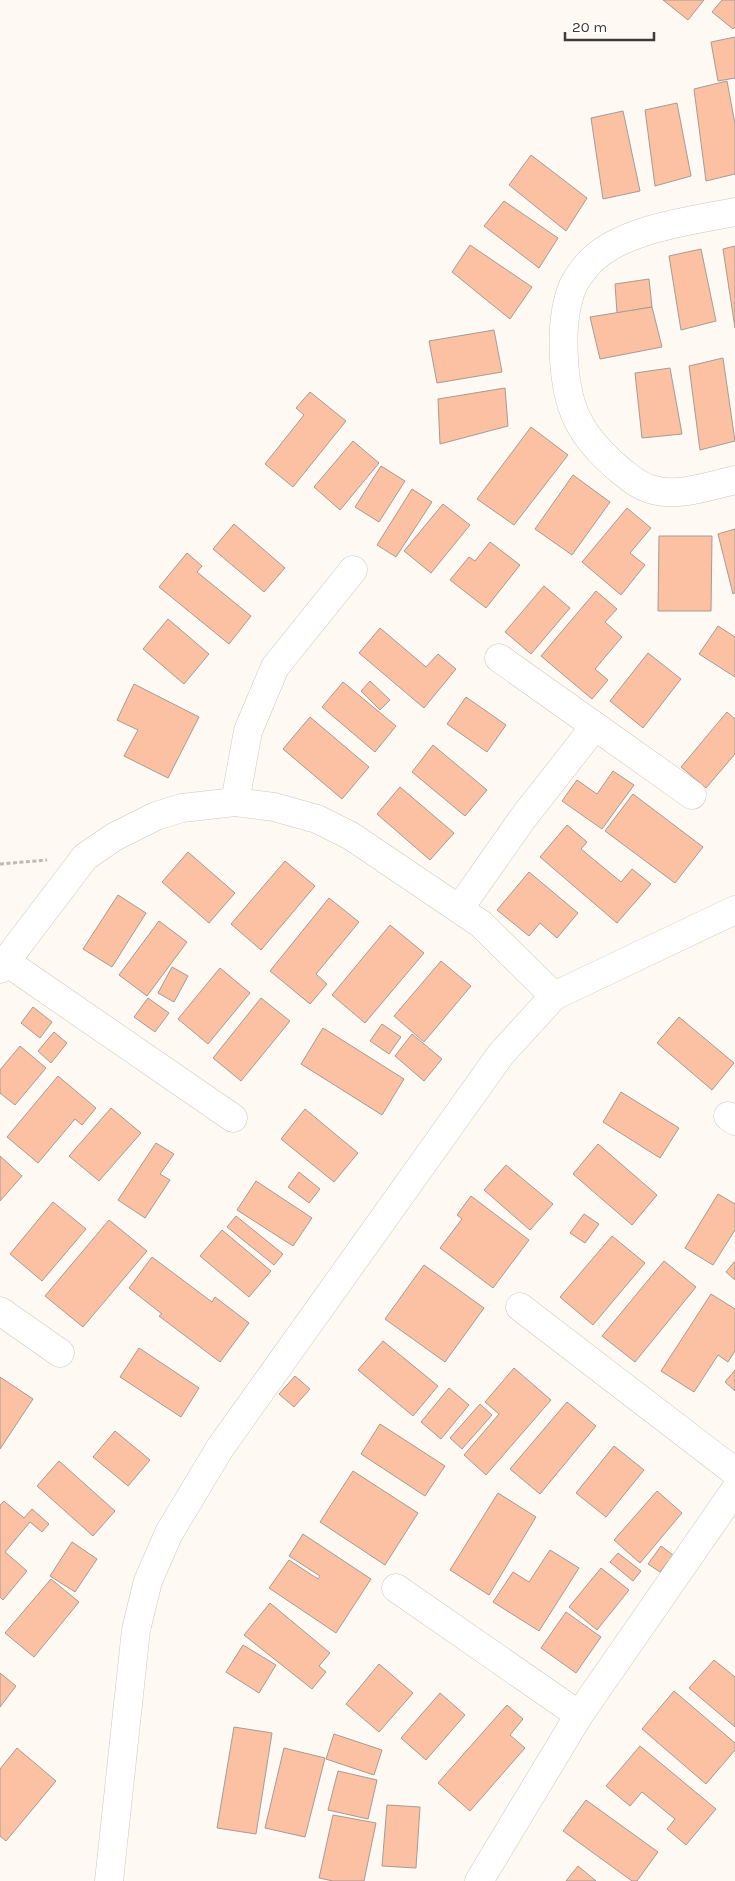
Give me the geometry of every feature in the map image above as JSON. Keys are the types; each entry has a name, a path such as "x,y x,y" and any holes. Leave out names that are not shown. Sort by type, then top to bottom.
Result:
{"street":[{"path":"735,212 645,231 608,248 588,264 573,286 564,321 564,360 569,395 580,426 603,456 636,483 667,493 735,480"},
{"path":"235,802 248,731 275,667 353,570"},
{"path":"499,658 692,795"},
{"path":"459,909 523,818 595,726"},
{"path":"233,1118 3,965 85,857 114,837 156,816 182,808 235,802 274,807 317,819 351,836 482,924 554,996"},
{"path":"109,1881 136,1630 148,1582 169,1533 220,1448 495,1062 554,996 735,910"},
{"path":"520,1307 735,1472"},
{"path":"0,1311 60,1353"},
{"path":"479,1881 579,1715 735,1490"},
{"path":"396,1588 579,1715"}],"path":[{"path":"0,864 85,857"}],"building":[{"path":"663,0 704,0 688,20"},
{"path":"722,0 735,0 735,27 733,29 712,12"},
{"path":"735,37 735,78 718,81 711,42"},
{"path":"727,81 735,124 735,174 706,181 694,89"},
{"path":"677,103 691,176 655,186 645,110"},
{"path":"623,111 640,191 603,199 591,118"},
{"path":"531,155 587,198 566,231 509,185"},
{"path":"504,201 558,238 539,268 484,226"},
{"path":"470,245 532,287 510,319 452,272"},
{"path":"735,246 735,328 723,249"},
{"path":"701,249 716,321 681,330 669,256"},
{"path":"649,279 652,307 617,313 615,284"},
{"path":"652,307 662,347 600,359 590,317"},
{"path":"494,330 502,372 437,383 429,341"},
{"path":"723,358 735,441 700,450 689,366"},
{"path":"670,368 682,434 642,438 635,373"},
{"path":"505,388 508,426 440,444 438,399"},
{"path":"310,392 346,421 293,487 265,464 304,415 296,408"},
{"path":"531,427 568,455 514,525 477,499"},
{"path":"353,441 379,463 340,510 314,487"},
{"path":"381,466 405,481 379,522 355,507"},
{"path":"573,475 610,502 572,555 535,529"},
{"path":"412,489 432,502 396,557 377,545"},
{"path":"443,504 470,525 431,573 404,551"},
{"path":"627,508 651,528 630,553 645,565 621,595 582,562"},
{"path":"234,524 285,568 264,592 213,549"},
{"path":"735,529 735,593 733,594 718,534"},
{"path":"659,536 712,536 711,611 658,611"},
{"path":"490,542 520,565 486,608 450,580 469,557 475,561"},
{"path":"187,553 202,566 197,572 251,616 229,644 159,587"},
{"path":"544,586 570,608 531,654 505,632"},
{"path":"596,591 617,609 605,622 622,637 595,669 608,680 592,699 541,656"},
{"path":"168,619 209,654 184,684 143,649"},
{"path":"718,626 735,637 735,677 699,654"},
{"path":"380,628 426,667 438,654 456,669 424,708 359,653"},
{"path":"648,653 681,679 643,728 610,701"},
{"path":"370,681 390,700 380,710 361,691"},
{"path":"343,682 396,726 375,752 322,707"},
{"path":"134,684 199,717 168,778 124,756 138,730 117,720"},
{"path":"466,697 506,725 487,752 447,724"},
{"path":"727,712 735,719 735,754 706,788 681,767"},
{"path":"310,717 369,767 342,799 283,749"},
{"path":"433,745 487,790 465,816 412,772"},
{"path":"613,771 634,785 602,829 562,801 577,780 597,794"},
{"path":"400,787 454,833 430,860 377,814"},
{"path":"633,794 703,847 675,883 605,831"},
{"path":"567,825 587,842 581,849 621,882 632,869 651,884 617,923 540,857"},
{"path":"188,852 235,893 209,923 162,882"},
{"path":"285,861 315,886 261,950 231,924"},
{"path":"529,872 578,913 557,938 540,923 529,936 497,910"},
{"path":"118,895 146,913 112,967 83,949"},
{"path":"329,898 359,922 316,974 327,984 310,1004 270,971"},
{"path":"159,921 187,942 147,996 119,975"},
{"path":"390,925 424,953 365,1023 332,995"},
{"path":"441,961 471,986 424,1042 394,1016"},
{"path":"172,967 188,976 174,1002 158,993"},
{"path":"220,968 250,993 208,1044 178,1019"},
{"path":"148,998 169,1013 155,1032 134,1017"},
{"path":"261,998 290,1021 241,1081 213,1058"},
{"path":"33,1007 52,1022 40,1038 21,1023"},
{"path":"679,1017 734,1063 712,1090 657,1043"},
{"path":"382,1024 401,1037 389,1054 370,1041"},
{"path":"323,1028 404,1079 382,1115 301,1064"},
{"path":"54,1032 67,1043 51,1063 38,1051"},
{"path":"412,1034 442,1059 424,1081 395,1056"},
{"path":"20,1046 46,1068 15,1105 0,1093 0,1070"},
{"path":"58,1076 96,1108 82,1125 75,1119 38,1163 7,1137"},
{"path":"621,1092 679,1128 660,1158 603,1122"},
{"path":"111,1108 141,1133 99,1181 69,1156"},
{"path":"305,1109 358,1153 334,1182 281,1139"},
{"path":"156,1143 174,1154 160,1174 170,1180 145,1218 118,1200"},
{"path":"598,1144 657,1195 632,1225 573,1174"},
{"path":"0,1156 22,1176 0,1201"},
{"path":"506,1165 553,1204 530,1230 484,1190"},
{"path":"299,1172 320,1189 309,1203 288,1187"},
{"path":"256,1181 312,1218 293,1246 237,1210"},
{"path":"718,1194 735,1204 735,1230 713,1265 685,1248"},
{"path":"471,1196 529,1240 493,1288 440,1248 462,1219 457,1215"},
{"path":"53,1202 86,1229 42,1281 10,1254"},
{"path":"584,1214 599,1224 585,1243 570,1233"},
{"path":"236,1216 283,1254 274,1265 227,1227"},
{"path":"109,1220 147,1251 83,1327 45,1296"},
{"path":"222,1230 271,1271 249,1297 200,1256"},
{"path":"612,1236 645,1263 593,1325 560,1297"},
{"path":"152,1257 212,1302 215,1297 249,1323 220,1362 159,1316 162,1314 129,1288"},
{"path":"664,1261 696,1287 635,1362 602,1336"},
{"path":"735,1261 735,1280 726,1272"},
{"path":"424,1265 484,1308 445,1362 385,1319"},
{"path":"711,1294 735,1309 735,1351 728,1362 718,1355 694,1392 661,1371"},
{"path":"383,1341 438,1386 413,1416 358,1370"},
{"path":"139,1348 199,1388 181,1417 120,1377"},
{"path":"514,1368 551,1400 486,1475 464,1455 499,1414 485,1402"},
{"path":"735,1370 735,1391 725,1382"},
{"path":"295,1376 310,1389 294,1407 279,1394"},
{"path":"0,1377 33,1399 0,1449"},
{"path":"449,1388 469,1405 441,1439 421,1422"},
{"path":"567,1402 596,1426 540,1494 510,1469"},
{"path":"480,1404 492,1415 462,1449 450,1438"},
{"path":"380,1424 445,1466 425,1496 361,1454"},
{"path":"115,1431 150,1460 128,1486 93,1457"},
{"path":"614,1446 644,1470 606,1517 576,1493"},
{"path":"59,1461 115,1511 93,1536 37,1486"},
{"path":"353,1471 418,1513 385,1565 320,1522"},
{"path":"657,1491 682,1513 640,1563 614,1540"},
{"path":"498,1493 536,1517 489,1595 450,1570"},
{"path":"4,1501 24,1518 32,1509 49,1524 42,1532 30,1522 5,1552 27,1571 3,1600 0,1597 0,1505"},
{"path":"303,1534 371,1579 336,1633 269,1588 289,1560 318,1579 320,1576 289,1556"},
{"path":"72,1542 97,1559 75,1592 50,1576"},
{"path":"661,1546 673,1555 660,1572 648,1564"},
{"path":"550,1550 579,1568 539,1631 493,1602 513,1572 529,1582"},
{"path":"618,1553 641,1571 633,1581 610,1562"},
{"path":"601,1568 629,1590 597,1630 569,1607"},
{"path":"51,1579 79,1602 34,1657 5,1633"},
{"path":"270,1603 330,1653 319,1666 326,1672 312,1689 244,1635"},
{"path":"566,1612 601,1637 576,1673 541,1648"},
{"path":"243,1645 276,1665 259,1693 226,1672"},
{"path":"714,1660 735,1677 735,1727 689,1688"},
{"path":"379,1664 413,1693 379,1732 346,1704"},
{"path":"0,1673 16,1686 0,1707"},
{"path":"674,1691 735,1743 735,1750 706,1784 642,1729"},
{"path":"440,1693 465,1715 426,1760 401,1738"},
{"path":"507,1705 523,1719 510,1735 525,1748 470,1811 438,1783"},
{"path":"234,1727 272,1733 256,1834 217,1828"},
{"path":"334,1734 382,1750 374,1775 326,1759"},
{"path":"640,1746 716,1809 686,1845 667,1829 675,1819 642,1792 630,1806 606,1786"},
{"path":"17,1748 56,1781 6,1841 0,1836 0,1769"},
{"path":"284,1748 325,1758 305,1837 265,1828"},
{"path":"338,1771 377,1780 368,1819 328,1810"},
{"path":"586,1800 658,1852 637,1881 632,1881 563,1831"},
{"path":"387,1805 420,1807 416,1868 382,1866"},
{"path":"333,1815 376,1823 364,1881 333,1881 319,1878"},
{"path":"578,1866 596,1881 566,1881"}]}
